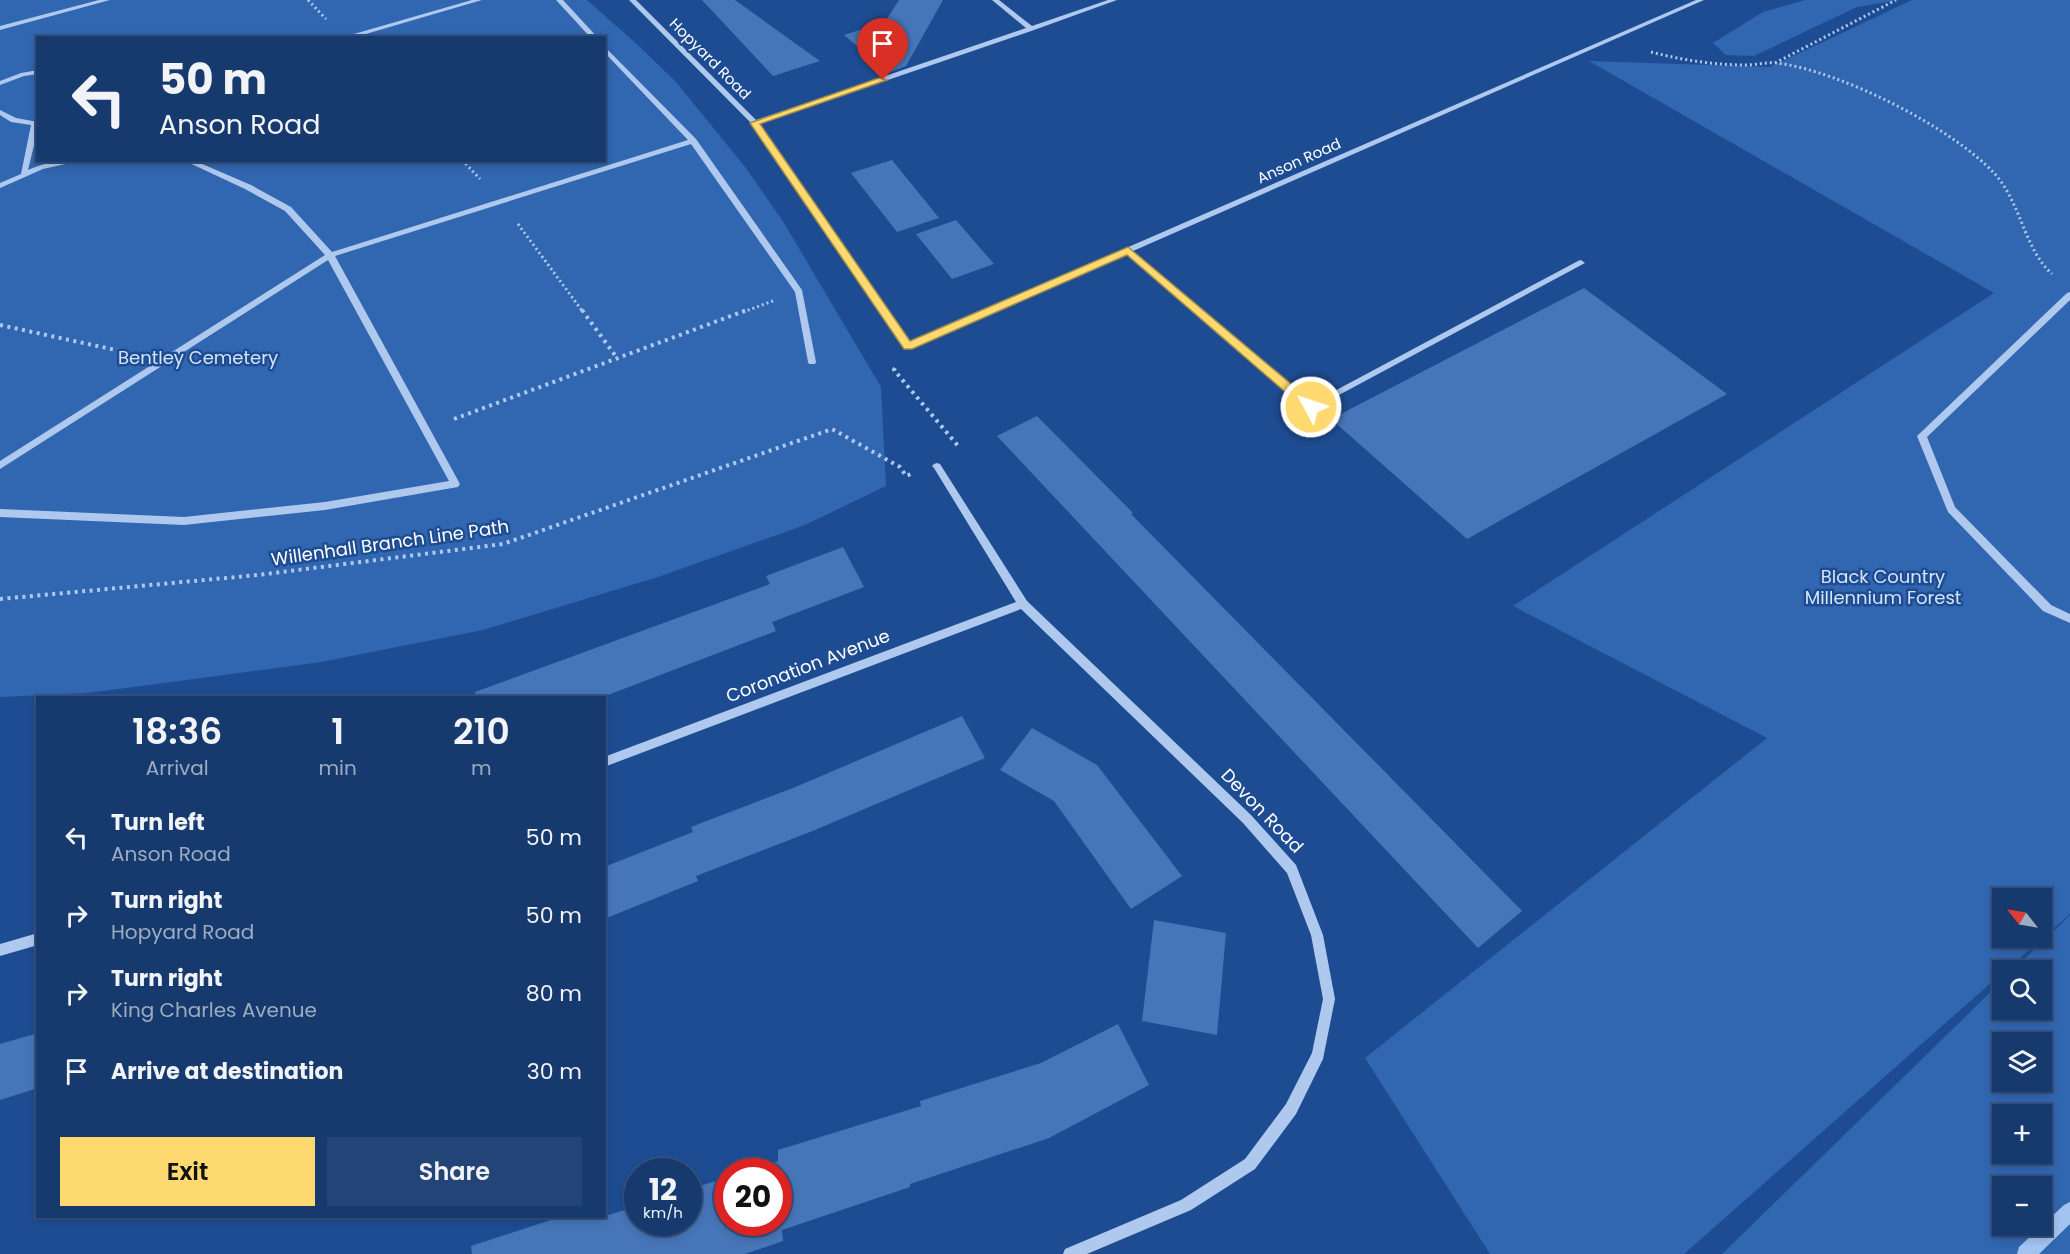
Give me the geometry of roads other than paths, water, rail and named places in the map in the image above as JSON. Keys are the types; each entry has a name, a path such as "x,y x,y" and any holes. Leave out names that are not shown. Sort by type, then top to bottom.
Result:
{"street":[{"path":"0,28 107,0"},
{"path":"350,36 478,0"},
{"path":"559,0 593,36"},
{"name":"Hopyard Road","path":"632,0 755,123 908,346"},
{"path":"995,0 1032,29"},
{"path":"755,123 1114,0"},
{"name":"Anson Road","path":"908,346 1701,0"},
{"path":"606,50 693,141 799,292 812,362"},
{"path":"2,80 36,72"},
{"path":"0,112 14,120 36,124 24,173"},
{"path":"0,466 330,255 693,141"},
{"path":"0,186 41,167 69,162"},
{"path":"0,513 184,521 325,506 455,484 330,255 288,208 270,197 191,162"},
{"path":"1128,251 1311,407 1581,263"},
{"path":"2070,295 1922,436 1952,509 2047,608 2070,619"},
{"name":"Devon Road","path":"937,466 1023,604 1247,819 1292,869 1317,935 1329,999 1318,1054 1291,1109 1250,1164 1186,1205 1070,1254"},
{"name":"Coronation Avenue","path":"606,761 1023,604"},
{"path":"0,950 36,940"}],"waterway":[{"path":"2026,1254 2070,1211"}],"park label":[{"name":"Bentley Cemetery","path":"198,358"},
{"name":"Black Country Millennium Forest","path":"1883,587"}]}
